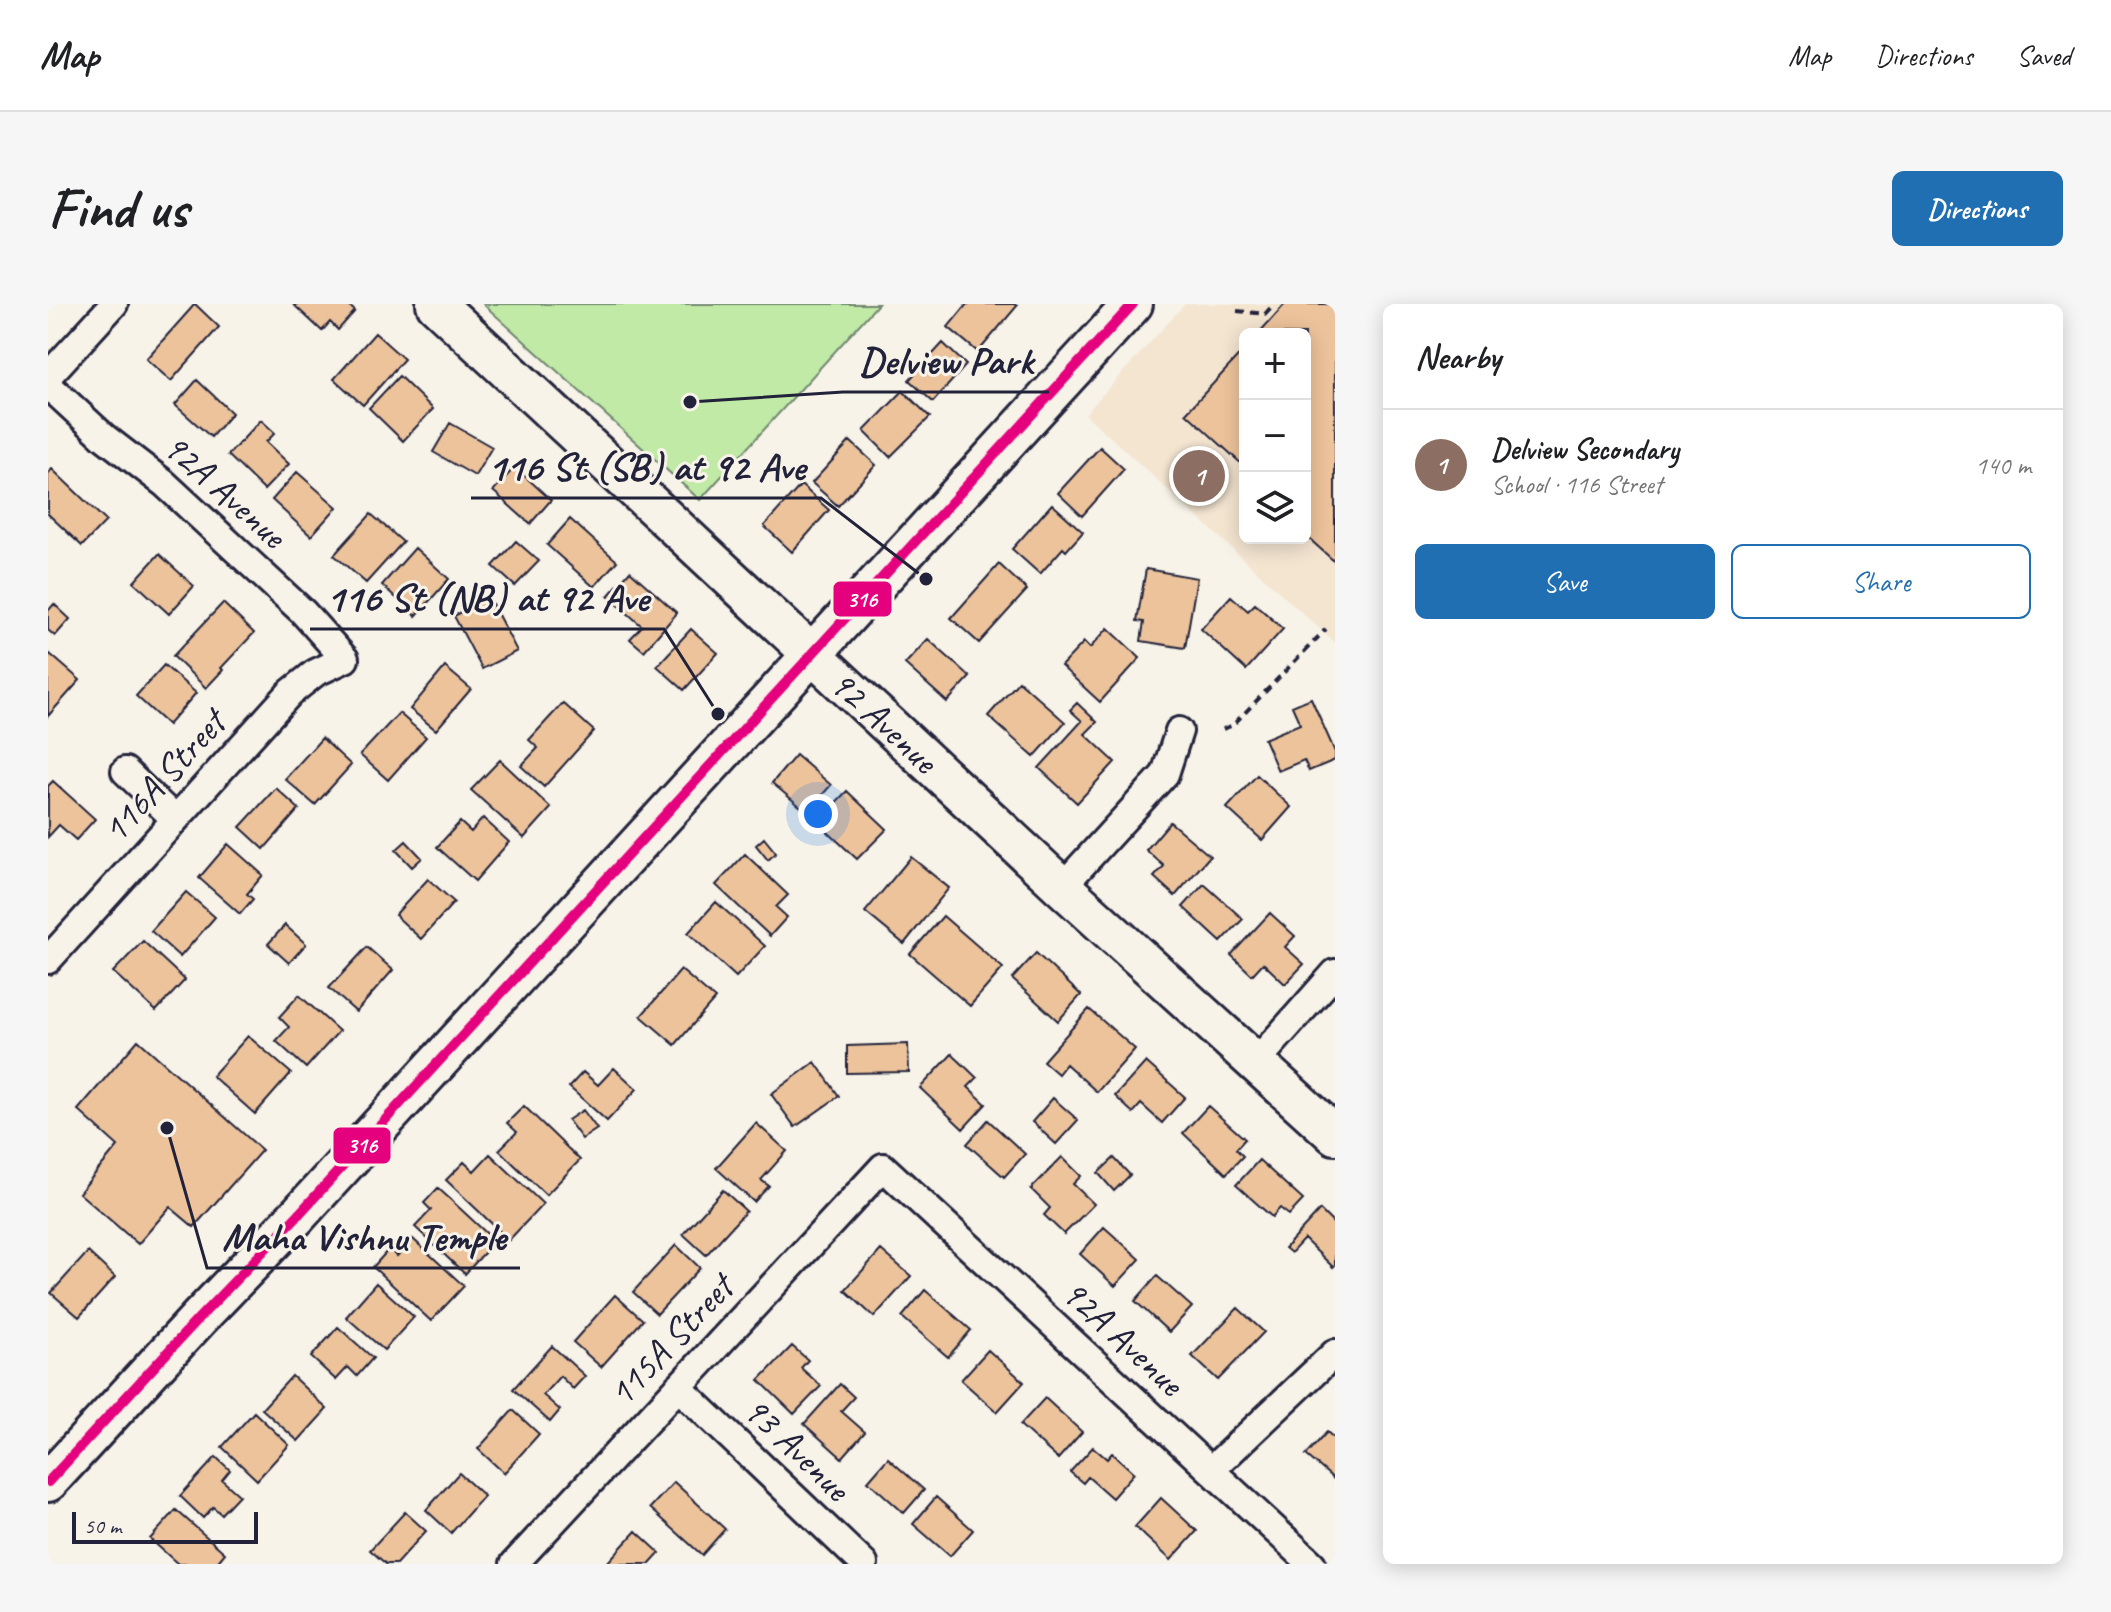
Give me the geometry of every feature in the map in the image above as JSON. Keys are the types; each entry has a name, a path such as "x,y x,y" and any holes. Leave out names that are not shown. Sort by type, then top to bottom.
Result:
{"street":[{"path":"50,373 114,304"},
{"name":"92 Avenue","path":"436,304 1062,887 1335,1135"},
{"path":"48,1482 1133,304"},
{"name":"92A Avenue","path":"50,373 104,437 177,495 303,612 345,659"},
{"name":"116A Street","path":"48,960 290,693 315,673 345,659"},
{"path":"1062,887 1165,774 1179,731"},
{"path":"125,771 175,819"},
{"path":"1256,1062 1335,973"},
{"name":"92A Avenue","path":"883,1167 1312,1564"},
{"name":"115A Street","path":"514,1564 883,1167"},
{"path":"1211,1470 1335,1353"},
{"name":"93 Avenue","path":"678,1387 864,1564"}],"path":[{"path":"1237,311 1265,314 1274,304"},
{"path":"1223,729 1233,725 1326,629"}],"shaded area":[{"path":"1185,304 1335,304 1335,643 1085,414"}],"green space":[{"path":"483,304 878,304 700,500"}],"building":[{"path":"195,304 219,327 171,381 146,359"},
{"path":"293,304 347,304 355,311 338,330 330,322 322,331"},
{"path":"967,304 1017,306 978,352 948,327"},
{"path":"1285,304 1335,304 1335,562 1311,540 1311,328 1263,328"},
{"path":"375,333 404,359 363,405 334,379"},
{"path":"943,343 966,365 933,402 909,380"},
{"path":"1239,356 1239,462 1186,413"},
{"path":"399,376 433,409 403,441 369,408"},
{"path":"197,380 232,413 211,437 175,405"},
{"path":"903,391 930,417 890,457 864,431"},
{"path":"261,420 275,433 266,442 289,464 264,490 228,455"},
{"path":"450,423 492,447 475,476 433,452"},
{"path":"850,441 876,465 838,506 812,483"},
{"path":"1100,447 1124,469 1082,516 1058,493"},
{"path":"515,467 551,500 530,524 493,491"},
{"path":"52,469 106,521 82,546 48,514 48,474"},
{"path":"297,472 337,507 311,536 272,500"},
{"path":"801,485 829,510 792,552 764,526"},
{"path":"1052,504 1083,532 1066,551 1063,548 1040,574 1012,549"},
{"path":"371,514 403,542 366,583 334,555"},
{"path":"570,519 617,561 594,587 547,545"},
{"path":"516,541 539,561 515,586 493,566"},
{"path":"415,548 449,579 416,616 382,585"},
{"path":"159,554 194,586 169,614 134,582"},
{"path":"999,564 1027,590 979,643 951,618"},
{"path":"1146,569 1197,578 1185,648 1141,641 1144,622 1137,621"},
{"path":"630,571 677,613 644,651 630,639 642,626 608,596"},
{"path":"1231,596 1248,611 1255,604 1283,629 1246,670 1201,629"},
{"path":"489,598 517,651 482,669 454,616"},
{"path":"223,603 254,633 206,688 173,656"},
{"path":"54,604 70,619 55,636 48,630 48,611"},
{"path":"1108,628 1140,658 1100,702 1061,666 1084,642 1090,648"},
{"path":"691,629 718,653 684,690 657,666"},
{"path":"928,639 970,677 947,702 905,664"},
{"path":"50,654 80,680 48,716 48,657"},
{"path":"164,665 196,693 168,725 136,696"},
{"path":"445,667 471,689 436,730 410,709"},
{"path":"1019,681 1065,722 1034,757 988,716"},
{"path":"1311,698 1335,752 1335,760 1309,771 1304,760 1278,771 1264,739 1300,724 1292,706"},
{"path":"563,703 594,731 544,787 521,766 538,748 529,740"},
{"path":"1077,703 1097,722 1085,734 1115,762 1077,803 1039,768 1082,721 1070,710"},
{"path":"399,713 426,737 388,780 360,755"},
{"path":"322,738 351,765 315,805 285,779"},
{"path":"796,755 831,785 807,812 772,783"},
{"path":"500,760 551,808 524,838 471,790"},
{"path":"1257,775 1291,807 1262,840 1227,808"},
{"path":"53,781 95,819 76,840 59,825 48,837 48,786"},
{"path":"276,788 299,809 264,849 240,827"},
{"path":"847,791 887,829 857,859 817,822"},
{"path":"483,818 509,842 475,881 437,847 460,822 471,832"},
{"path":"1170,822 1210,856 1175,896 1154,877 1164,866 1146,850"},
{"path":"764,838 776,853 768,860 756,845"},
{"path":"406,841 422,858 412,867 396,850"},
{"path":"228,844 263,875 247,894 253,899 240,914 199,878"},
{"path":"745,854 788,895 776,907 787,917 770,936 716,885"},
{"path":"911,857 949,888 904,944 865,912"},
{"path":"428,879 454,902 421,939 395,915"},
{"path":"1204,884 1243,919 1221,942 1183,907"},
{"path":"186,892 215,917 180,957 151,931"},
{"path":"716,902 765,946 736,977 688,933"},
{"path":"1270,913 1295,936 1285,947 1304,964 1285,984 1263,963 1252,975 1231,955"},
{"path":"943,916 1003,968 970,1006 910,954"},
{"path":"285,925 306,944 289,963 268,944"},
{"path":"143,941 185,980 156,1011 113,972"},
{"path":"367,947 393,970 356,1012 329,988"},
{"path":"1036,953 1081,995 1058,1021 1012,979"},
{"path":"681,970 715,999 675,1045 641,1016"},
{"path":"299,995 339,1031 306,1068 276,1041 289,1027 279,1017"},
{"path":"1089,1009 1135,1049 1097,1092 1066,1064 1058,1074 1043,1061"},
{"path":"248,1036 291,1073 255,1114 212,1076"},
{"path":"138,1040 262,1150 194,1227 170,1207 138,1244 79,1193 118,1146 78,1110"},
{"path":"908,1044 909,1072 847,1073 847,1046"},
{"path":"952,1054 977,1078 968,1087 986,1104 963,1129 920,1088"},
{"path":"815,1062 839,1096 795,1127 771,1094"},
{"path":"1146,1062 1185,1097 1162,1123 1141,1104 1133,1113 1115,1096"},
{"path":"614,1068 637,1089 607,1121 569,1087 583,1072 598,1085"},
{"path":"1053,1098 1078,1120 1056,1144 1032,1122"},
{"path":"524,1106 580,1160 546,1195 499,1150 517,1132 507,1123"},
{"path":"1208,1106 1245,1139 1236,1149 1243,1156 1226,1174 1183,1133"},
{"path":"583,1110 597,1129 582,1139 568,1120"},
{"path":"988,1120 1025,1154 1004,1177 967,1144"},
{"path":"756,1123 787,1151 761,1180 769,1186 754,1202 716,1168"},
{"path":"490,1154 543,1204 509,1240 446,1180 464,1162 474,1171"},
{"path":"1062,1157 1081,1176 1073,1184 1094,1204 1064,1234 1044,1215 1050,1208 1031,1189"},
{"path":"1114,1158 1130,1175 1114,1191 1098,1173"},
{"path":"1259,1160 1303,1200 1289,1215 1280,1208 1272,1217 1236,1185"},
{"path":"438,1188 495,1241 465,1274 415,1227 431,1210 424,1203"},
{"path":"723,1190 746,1211 706,1255 683,1234"},
{"path":"1320,1210 1335,1225 1333,1267 1304,1239 1291,1253 1285,1248"},
{"path":"1104,1227 1140,1259 1115,1286 1080,1254"},
{"path":"413,1239 464,1286 431,1321 373,1267 389,1249 397,1256"},
{"path":"676,1245 700,1268 657,1314 633,1292"},
{"path":"881,1250 911,1276 874,1317 845,1290"},
{"path":"88,1252 115,1277 79,1317 51,1293"},
{"path":"1157,1276 1192,1307 1169,1332 1135,1301"},
{"path":"376,1283 414,1317 384,1350 346,1317"},
{"path":"925,1290 971,1330 948,1357 902,1317"},
{"path":"615,1295 643,1320 601,1367 573,1342"},
{"path":"1238,1308 1264,1332 1218,1380 1192,1356"},
{"path":"338,1327 373,1358 357,1376 348,1367 336,1380 311,1357"},
{"path":"552,1346 585,1376 573,1389 560,1376 543,1395 560,1410 550,1422 513,1389"},
{"path":"792,1346 808,1360 801,1368 821,1386 794,1414 759,1380"},
{"path":"988,1350 1024,1382 997,1412 961,1380"},
{"path":"292,1376 327,1409 298,1441 262,1409"},
{"path":"840,1384 854,1397 841,1411 865,1432 842,1458 804,1424"},
{"path":"1045,1398 1082,1432 1058,1459 1020,1425"},
{"path":"513,1410 539,1434 504,1473 478,1449"},
{"path":"254,1412 289,1445 257,1480 222,1447"},
{"path":"1327,1432 1335,1439 1335,1480 1306,1455"},
{"path":"1093,1447 1107,1459 1112,1453 1134,1473 1112,1498 1088,1477 1083,1483 1070,1472"},
{"path":"216,1457 230,1470 222,1480 239,1495 221,1514 213,1507 203,1518 180,1496"},
{"path":"888,1458 924,1490 904,1513 868,1481"},
{"path":"459,1473 484,1496 451,1533 426,1510"},
{"path":"674,1482 725,1529 702,1555 650,1508"},
{"path":"936,1497 973,1530 950,1556 913,1524"},
{"path":"1161,1498 1197,1531 1171,1560 1135,1527"},
{"path":"176,1510 225,1553 216,1564 178,1564 150,1539"},
{"path":"405,1512 426,1531 396,1564 386,1564 370,1550"},
{"path":"636,1531 660,1553 650,1564 606,1564"}],"transit line":[{"name":"316","path":"48,1482 299,1214 1133,304"}],"place":[{"name":"Delview Park","path":"690,402"},
{"name":"Delview Secondary","path":"1199,476"},
{"name":"116 St (SB) at 92 Ave","path":"926,579"},
{"name":"116 St (NB) at 92 Ave","path":"718,714"},
{"name":"Maha Vishnu Temple","path":"167,1128"}]}
